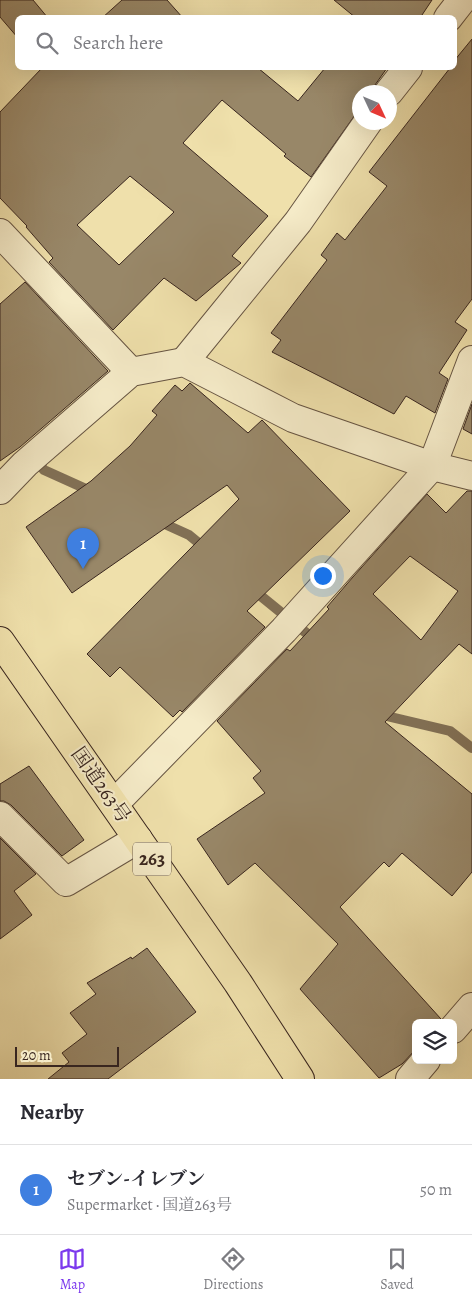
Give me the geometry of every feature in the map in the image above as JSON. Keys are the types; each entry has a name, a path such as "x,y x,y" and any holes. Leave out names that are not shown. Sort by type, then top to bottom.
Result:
{"highway":[{"name":"国道263号","path":"0,641 238,983 300,1079"}],"street":[{"path":"450,15 462,0"},
{"path":"395,85 406,70"},
{"path":"184,362 298,222 362,130"},
{"path":"0,233 131,372"},
{"path":"114,804 284,630 432,466 472,360"},
{"path":"0,490 33,457 131,372 184,362 293,418 432,466 472,476"},
{"path":"0,816 66,882 138,838"},
{"path":"457,1024 472,1007"},
{"path":"410,1079 423,1064"}],"building":[{"path":"0,0 33,0 46,15 15,15 15,34 0,17"},
{"path":"122,0 167,0 180,15 105,15"},
{"path":"334,0 432,0 422,15 352,15"},
{"path":"472,39 472,299 455,322 467,330 439,373 448,379 435,413 406,396 394,414 272,352 281,340 271,333 327,260 321,255 337,233 345,240 387,186 369,172 448,70 457,70 457,57"},
{"path":"40,70 260,70 298,101 323,70 386,70 375,85 352,85 352,119 311,177 284,156 286,154 222,100 183,143 268,216 232,256 241,263 196,301 164,278 113,330 49,262 53,258 27,226 0,198 0,112","holes":["130,176 174,212 119,265 77,225"]},
{"path":"25,282 108,371 20,447 0,461 0,304"},
{"path":"190,383 248,433 262,420 350,511 247,611 265,627 182,712 180,710 173,717 120,667 110,677 87,654 239,499 227,485 72,593 26,527 91,481 130,446 157,415 152,411 175,385 182,391"},
{"path":"472,404 472,434 463,429"},
{"path":"467,491 472,491 472,654 459,644 385,722 472,794 472,872 452,896 402,853 389,867 384,862 340,907 441,1019 412,1019 412,1053 402,1064 379,1078 300,989 338,944 255,863 228,885 197,839 265,793 253,778 261,771 217,721 287,649 290,651 329,609 327,607 427,494 446,513","holes":["410,556 458,591 421,640 373,594"]},
{"path":"29,766 84,840 62,856 11,805 0,801 0,784"},
{"path":"0,838 36,874 14,891 32,915 0,939"},
{"path":"147,948 196,1012 108,1079 48,1079 69,1062 62,1053 87,1034 70,1013 96,994 87,983 131,957 132,959"}],"waterway":[{"path":"33,457 44,470 95,493"},
{"path":"156,520 189,535 206,549"},
{"path":"251,588 310,636 314,645"},
{"path":"378,714 450,731 472,748"}],"place":[{"name":"セブン-イレブン","path":"83,569"}]}
